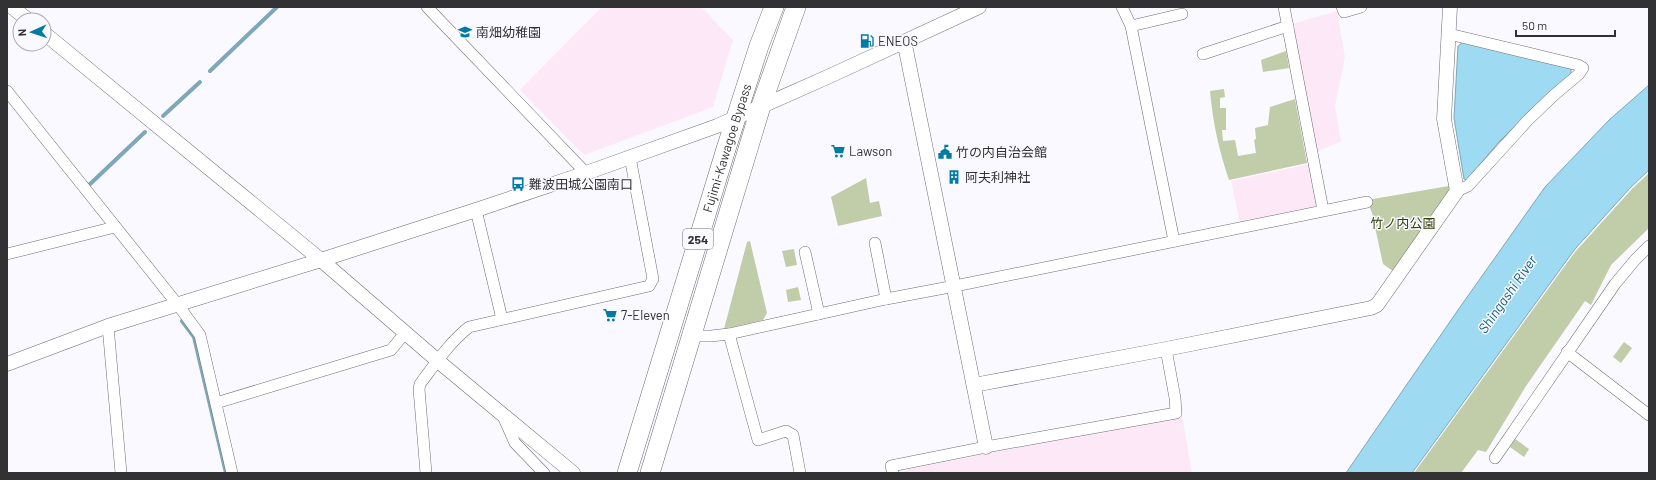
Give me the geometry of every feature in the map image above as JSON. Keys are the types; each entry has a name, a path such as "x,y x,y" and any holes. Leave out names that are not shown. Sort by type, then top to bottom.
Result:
{"highway":[{"name":"Fujimi-Kawagoe Bypass","path":"626,473 736,117 759,46 774,7"},
{"name":"Fujimi-Kawagoe Bypass","path":"650,473 761,106 796,7"}],"street":[{"path":"427,7 586,173"},
{"path":"7,364 108,326 476,210 630,157 736,117 903,43 979,7"},
{"path":"1122,7 1131,26 1174,241"},
{"path":"1284,7 1323,210"},
{"path":"1342,7 1344,12 1361,7"},
{"path":"1450,7 1444,119 1457,191"},
{"path":"1131,26 1182,14"},
{"path":"1203,54 1288,26"},
{"path":"974,385 1166,349 1371,308 1377,305 1457,191 1468,186 1528,120 1579,74 1583,68 1578,65 1449,34"},
{"path":"52,40 321,260 438,361 573,473"},
{"path":"903,43 906,50 955,286 986,447"},
{"path":"7,91 178,305 200,335 232,473"},
{"path":"426,473 419,389 420,384 438,361 469,327 649,286 653,279 630,157"},
{"path":"692,336 729,334 886,299 1367,202"},
{"path":"476,210 502,319"},
{"path":"7,254 115,227"},
{"path":"875,243 886,299"},
{"path":"1495,458 1567,352 1621,277 1649,246"},
{"path":"805,252 819,314"},
{"path":"108,326 121,473"},
{"path":"216,403 391,350 405,333"},
{"path":"729,334 758,440 786,431 792,435 800,473"},
{"path":"892,473 891,466 986,447 1176,413 1175,398 1166,349"},
{"path":"1567,352 1649,415"},
{"path":"502,414 515,443 544,473"}],"shaded area":[{"path":"602,7 701,7 733,40 713,107 584,155 520,90"},
{"path":"1337,11 1345,57 1335,106 1341,141 1317,152 1292,24"},
{"path":"1309,164 1317,206 1240,223 1231,181"},
{"path":"1182,415 1192,473 903,473 908,469"}],"green space":[{"path":"1286,51 1289,68 1263,72 1261,60"},
{"path":"1224,89 1225,97 1220,98 1220,108 1226,108 1226,130 1222,130 1223,141 1235,140 1238,156 1256,153 1254,140 1256,139 1255,128 1268,125 1270,107 1295,99 1307,163 1229,180 1217,137 1210,91"},
{"path":"1649,173 1649,228 1611,265 1591,305 1585,301 1526,386 1486,452 1478,450 1461,473 1414,473 1575,252 1632,189"},
{"path":"866,178 870,203 879,201 882,216 838,226 831,197"},
{"name":"竹ノ内公園","path":"1449,186 1451,203 1400,276 1383,264 1372,213 1367,200"},
{"path":"750,241 767,313 763,320 724,329 747,242"},
{"path":"794,249 797,265 786,267 782,251"},
{"path":"798,287 801,300 788,302 786,290"},
{"path":"1624,342 1632,348 1621,363 1613,357"},
{"path":"1515,439 1529,449 1524,457 1510,447"}],"water":[{"path":"1463,42 1571,67 1571,74 1498,143 1467,180 1464,179 1454,118 1458,46"},
{"name":"Shingashi River","path":"1649,85 1649,170 1631,187 1575,249 1412,473 1346,473 1545,187 1609,120"}],"waterway":[{"path":"210,71 277,7"},
{"path":"163,116 200,82"},
{"path":"88,186 145,132"},
{"path":"182,321 194,337 226,473"}],"place":[{"name":"南畑幼稚園","path":"465,32"},
{"name":"ENEOS","path":"867,41"},
{"name":"Lawson","path":"838,151"},
{"name":"竹の内自治会館","path":"945,152"},
{"name":"阿夫利神社","path":"954,177"},
{"name":"難波田城公園南口","path":"518,184"},
{"name":"7-Eleven","path":"610,315"}]}
